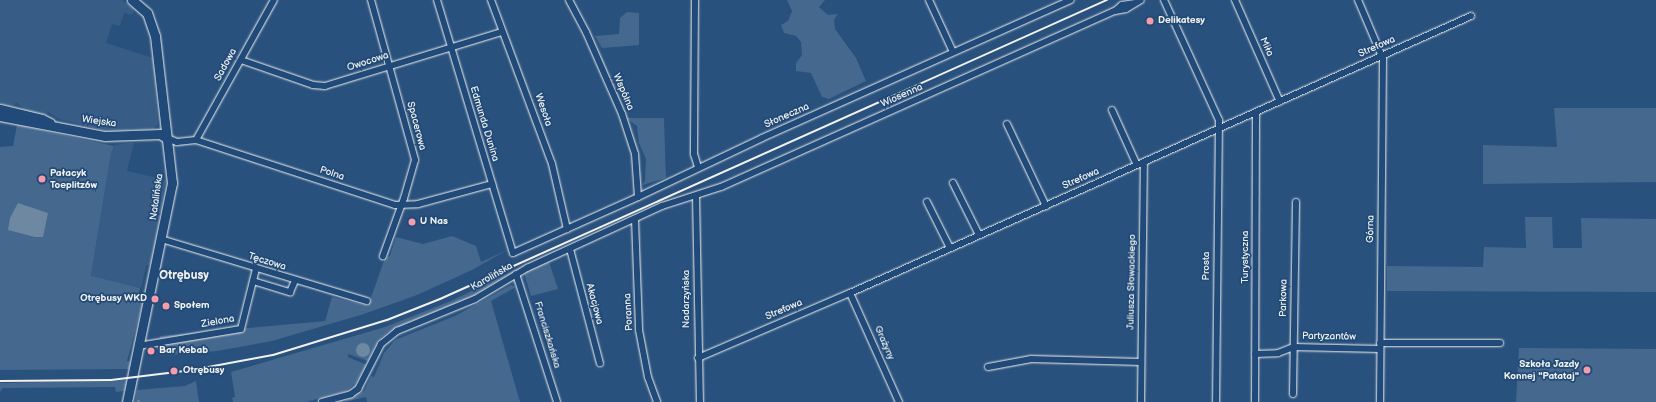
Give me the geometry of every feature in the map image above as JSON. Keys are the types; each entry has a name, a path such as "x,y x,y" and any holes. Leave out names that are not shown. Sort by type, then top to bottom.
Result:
{"main road":[{"name":"Natalińska","path":"127,402 172,183 155,36 147,13 132,0"},
{"name":"Wiejska","path":"0,108 42,118 52,124"},
{"name":"Wiejska","path":"0,116 33,123 52,124 105,136 161,134 167,138"}],"street":[{"name":"Sadowa","path":"196,140 274,0"},
{"name":"Spacerowa","path":"371,0 415,158 401,206 383,256"},
{"name":"Edmunda Dunina","path":"437,0 513,253"},
{"name":"Wesoła","path":"491,0 502,32 528,96 552,164 567,229"},
{"name":"Wspólna","path":"569,0 586,32 624,120 635,154 638,197"},
{"path":"695,0 694,154 698,167"},
{"path":"929,0 953,52"},
{"name":"Słoneczna","path":"513,253 638,197 698,167 1070,0"},
{"name":"Wiosenna","path":"696,196 1115,12 1122,5 1141,0"},
{"name":"Prosta","path":"1164,0 1219,120 1216,402"},
{"name":"Miła","path":"1235,0 1280,102"},
{"path":"1358,0 1382,56"},
{"name":"Strefowa","path":"698,358 850,293 1471,16"},
{"name":"Owocowa","path":"241,60 313,85 325,86 450,46 502,32"},
{"name":"Górna","path":"1380,402 1382,56"},
{"path":"1112,110 1137,165"},
{"name":"Turystyczna","path":"1255,402 1256,112"},
{"path":"1007,124 1046,206"},
{"name":"Polna","path":"167,138 177,142 196,140 401,206 418,204 492,184"},
{"name":"Juliusza Słowackiego","path":"1141,402 1144,162"},
{"path":"953,183 979,235"},
{"name":"Karolińska","path":"322,402 351,394 358,389 379,347 391,335 476,299 516,274 683,197 696,196"},
{"name":"Nadarzyńska","path":"696,196 700,402"},
{"path":"928,202 950,248"},
{"name":"Parkowa","path":"1293,394 1296,202"},
{"name":"Poranna","path":"635,219 639,330 648,377 657,402"},
{"name":"Tęczowa","path":"161,239 295,281 368,301"},
{"name":"Akacjowa","path":"570,249 600,363"},
{"name":"Zielona","path":"138,346 241,329 256,269"},
{"name":"Franciszkańska","path":"516,274 557,402"},
{"path":"253,282 290,292 295,281"},
{"name":"Grażyny","path":"850,293 899,402"},
{"name":"Partyzantów","path":"1255,354 1278,353 1294,346 1380,346 1500,343"},
{"path":"988,368 1030,359 1141,362"}],"shaded area":[{"path":"0,0 122,0 134,9 132,15 124,13 120,26 112,24 106,43 153,58 158,124 153,129 106,131 59,119 48,112 45,116 26,111 16,102 14,106 0,104"},
{"path":"787,0 825,0 819,7 828,15 838,14 834,20 835,29 856,58 866,81 829,99 822,97 811,73 796,71 796,63 802,55 801,42 796,36 784,33 781,25 788,21 792,11"},
{"path":"627,12 639,13 639,45 602,48 595,36 619,34 620,18"},
{"path":"1554,108 1656,108 1656,182 1483,184 1483,145 1557,147"},
{"path":"626,118 664,118 666,178 642,185 645,181 646,159 639,143 637,126"},
{"path":"17,125 114,146 111,153 91,276 140,288 138,297 143,302 127,361 132,362 130,369 0,370 0,147 13,146"},
{"path":"134,142 127,171 166,180 152,263 146,266 141,288 91,277 111,153 115,145"},
{"path":"18,203 48,213 43,237 35,237 8,230 10,218"},
{"path":"1525,217 1552,217 1553,248 1582,248 1581,218 1656,219 1656,292 1387,291 1387,266 1483,267 1484,247 1526,248"},
{"path":"452,236 476,246 481,262 507,250 472,270 417,295 364,314 272,341 217,351 169,355 157,349 160,336 325,321 332,297 368,306 385,258 390,256 396,237 423,244"},
{"path":"549,262 558,289 531,296 524,273"},
{"path":"525,265 468,299 389,331 378,340 368,361 348,354 348,357 367,365 355,384 346,391 306,402 233,402 232,398 235,397 231,372 385,327 453,300"},
{"path":"511,285 516,287 491,301 520,402 367,402 366,397 344,402 364,391 371,376 374,377 384,353 395,340 455,316"},
{"path":"360,343 366,343 370,347 370,353 366,357 360,357 356,353 356,347"},
{"name":"Szkoła Jazdy Konnej \"Patataj\"","path":"1519,348 1656,349 1656,402 1516,402"},
{"path":"127,380 126,389 116,392 115,387 3,388 0,392 0,383"},
{"path":"196,381 199,402 135,402 137,390 185,386"}],"railway":[{"path":"0,381 111,380 192,370 273,355 387,320 440,299 1107,0"}],"place":[{"name":"Delikatesy","path":"1150,21"},
{"name":"Pałacyk Toeplitzów","path":"42,179"},
{"name":"U Nas","path":"412,222"},
{"name":"Otrębusy WKD","path":"155,299"},
{"name":"Społem","path":"166,306"},
{"name":"Bar Kebab","path":"151,351"},
{"name":"Szkoła Jazdy Konnej \"Patataj\"","path":"1587,370"},
{"name":"Otrębusy","path":"174,371"}],"district":[{"name":"Otrębusy","path":"184,276"}]}
